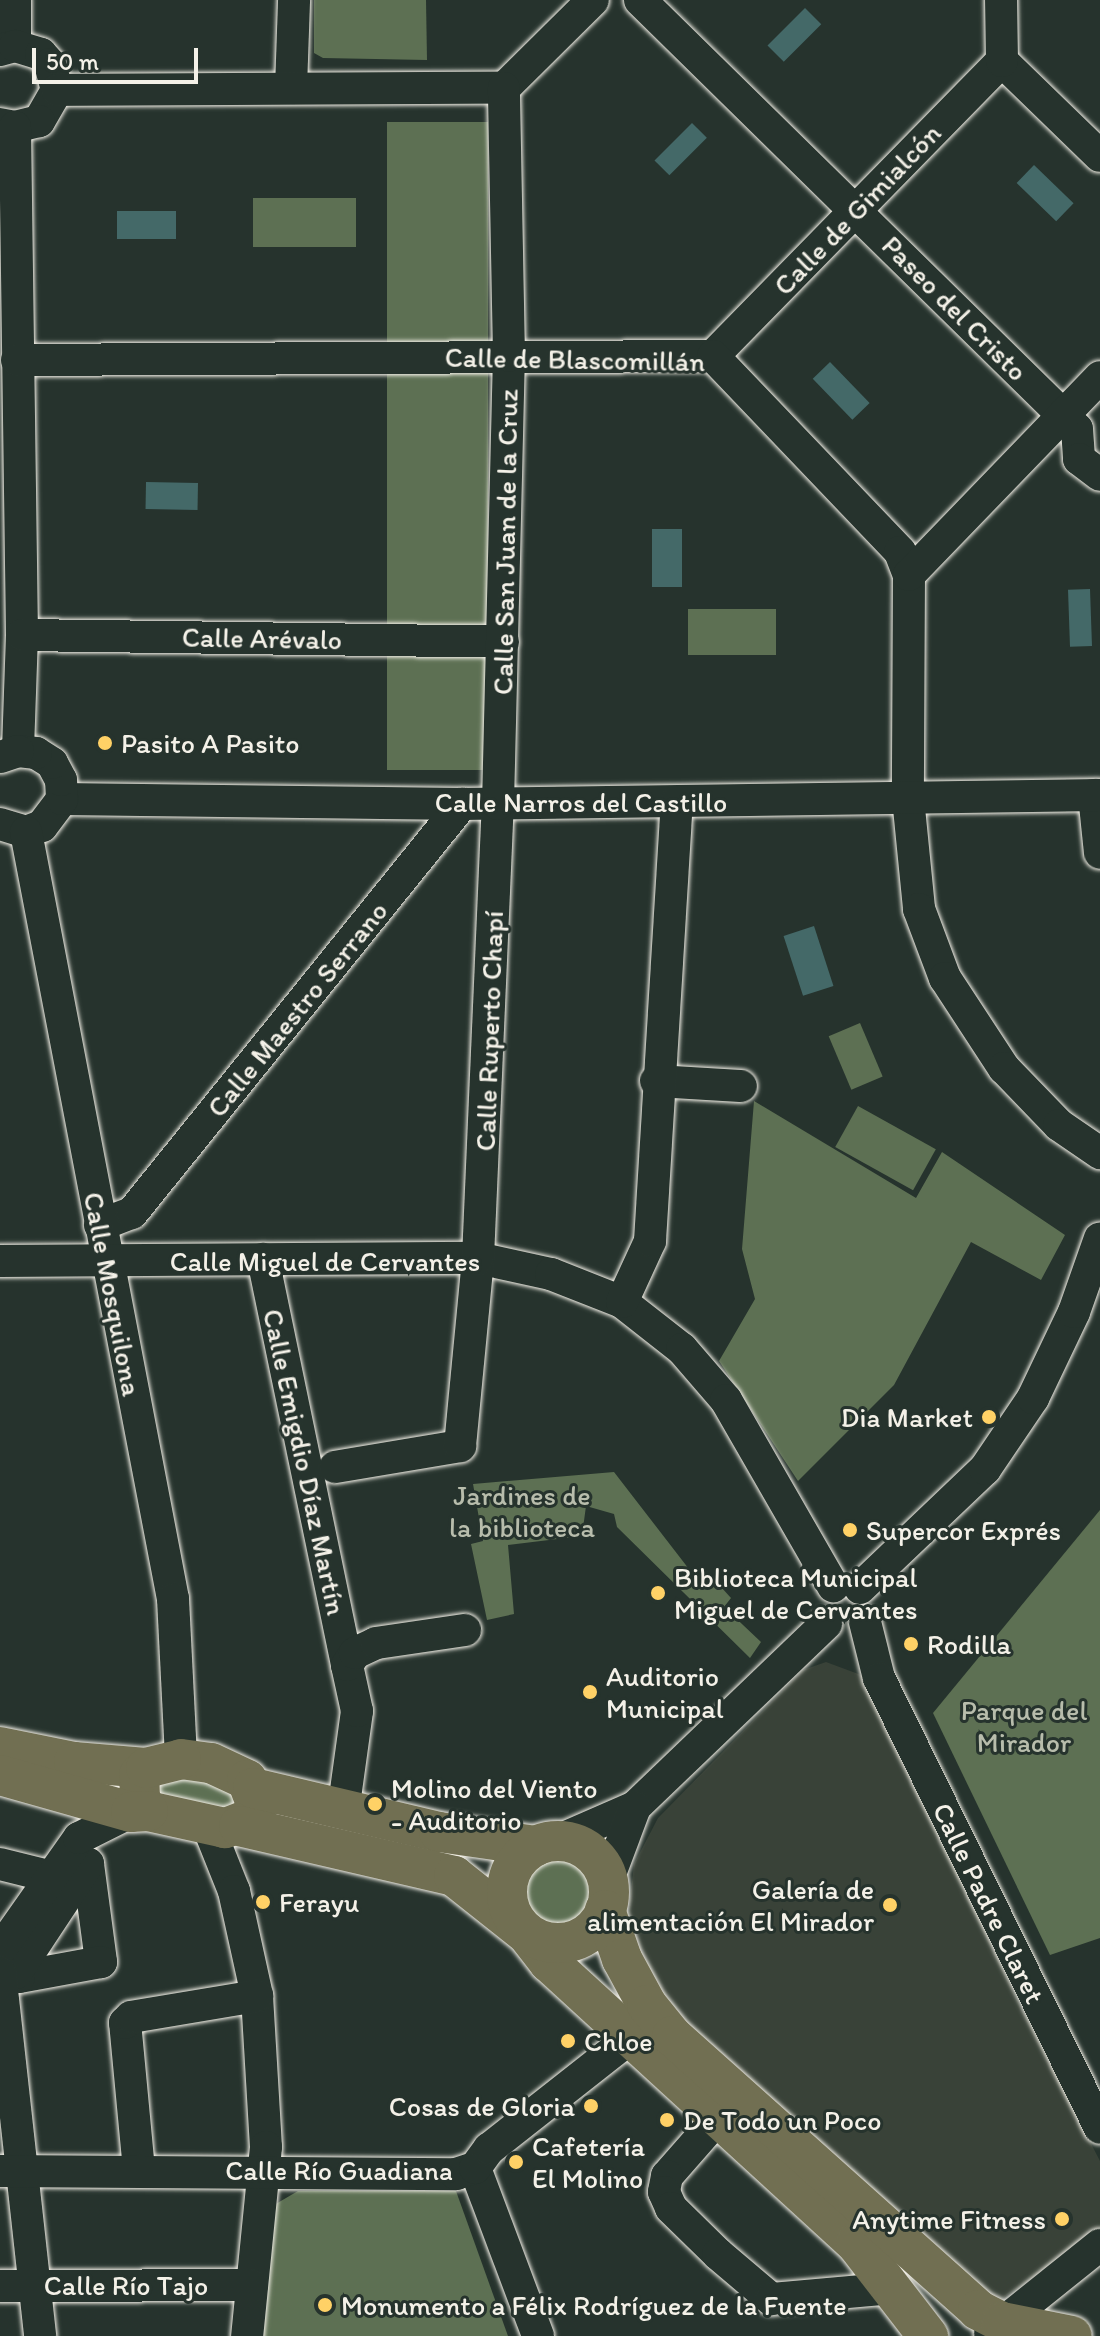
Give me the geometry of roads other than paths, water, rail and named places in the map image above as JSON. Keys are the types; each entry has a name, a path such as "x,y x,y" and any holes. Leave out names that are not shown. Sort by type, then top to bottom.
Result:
{"main road":[{"path":"0,1747 74,1762 164,1763 231,1770 253,1788 343,1812 546,1844 595,1857 622,1959 647,2005 672,2036 957,2291 994,2329 1072,2336"},
{"path":"139,1811 137,1786 164,1763"},
{"path":"0,1775 139,1811 454,1876 527,1934 552,1943 579,1939 606,1896"},
{"path":"223,1826 257,1806 253,1788"},
{"path":"546,1844 524,1854 508,1880 510,1910 527,1934 549,1962 856,2243 894,2288 928,2336"}],"street":[{"path":"13,828 55,815 62,799 61,780 52,763 36,753 9,754 22,635 17,360 8,126 39,121 57,90 50,64 29,48 8,48 15,0"},
{"path":"291,88 294,0"},
{"path":"57,90 504,88 593,0"},
{"name":"Paseo del Cristo","path":"640,0 1080,423 1079,459 1100,475"},
{"path":"1001,0 1002,61 1100,156"},
{"name":"Calle de Gimialcón","path":"713,356 1002,61"},
{"name":"Calle San Juan de la Cruz","path":"498,804 509,356 504,88"},
{"name":"Calle de Blascomillán","path":"17,360 713,356 900,552 909,575"},
{"path":"1100,377 1080,423 909,575 908,798 919,909 945,978 1004,1068 1059,1125 1100,1153"},
{"name":"Calle Arévalo","path":"22,635 503,642"},
{"path":"1097,795 1100,853"},
{"name":"Calle Narros del Castillo","path":"62,799 498,804 1097,795"},
{"path":"622,1302 650,1241 656,1081 677,802"},
{"name":"Calle Maestro Serrano","path":"132,1213 462,804"},
{"name":"Calle Ruperto Chapí","path":"335,1467 460,1446 478,1258 498,804"},
{"name":"Calle Mosquilona","path":"13,828 100,1225 173,1599 164,1763"},
{"path":"656,1081 741,1086"},
{"path":"100,1225 132,1213 146,1260"},
{"path":"829,1627 820,1604 846,1587 985,1469 1033,1398 1074,1312 1100,1238"},
{"name":"Calle Miguel de Cervantes","path":"0,1261 478,1258 551,1274 622,1302 682,1349 726,1400 846,1587"},
{"name":"Calle Emigdio Díaz Martín","path":"263,1259 357,1711 343,1812"},
{"path":"829,1627 850,1632 865,1622 867,1598 846,1587"},
{"name":"Calle Padre Claret","path":"865,1622 879,1678 1100,2128"},
{"path":"546,1844 635,1807 829,1627"},
{"name":"Calle Padre Claret","path":"829,1627 879,1678"},
{"name":"Calle Emigdio Díaz Martín","path":"347,1665 355,1653 376,1643 465,1630"},
{"path":"606,1896 635,1807"},
{"path":"0,1950 79,1838 139,1811"},
{"path":"223,1826 257,1996 266,2147 247,2336"},
{"path":"0,1864 52,1877"},
{"path":"0,1972 11,2171 36,2286 40,2336"},
{"path":"139,2170 125,2023 131,2017 257,1996"},
{"name":"Calle Río Guadiana","path":"11,2171 262,2170 456,2174 475,2168 489,2149 630,2038"},
{"path":"718,2118 667,2176 664,2192 671,2208 771,2299 794,2301 894,2288"},
{"path":"475,2168 538,2336"},
{"path":"994,2329 1100,2245"},
{"name":"Calle Río Tajo","path":"0,2286 252,2285"}],"water":[{"path":"805,8 821,24 784,62 768,45"},
{"path":"692,123 707,138 669,175 655,160"},
{"path":"1034,165 1074,203 1056,221 1017,183"},
{"path":"117,211 176,211 176,239 117,239"},
{"path":"830,362 870,403 852,420 813,379"},
{"path":"146,482 198,483 198,510 146,509"},
{"path":"652,529 682,529 682,587 652,587"},
{"path":"1090,589 1092,646 1070,647 1068,590"},
{"path":"814,926 833,986 803,996 784,936"}],"place":[{"name":"Pasito A Pasito","path":"105,743"},
{"name":"Dia Market","path":"989,1417"},
{"name":"Supercor Exprés","path":"850,1530"},
{"name":"Biblioteca Municipal Miguel de Cervantes","path":"658,1593"},
{"name":"Rodilla","path":"911,1644"},
{"name":"Auditorio Municipal","path":"590,1692"},
{"name":"Molino del Viento - Auditorio","path":"375,1804"},
{"name":"Ferayu","path":"263,1902"},
{"name":"Galería de alimentación El Mirador","path":"890,1905"},
{"name":"Chloe","path":"568,2041"},
{"name":"Cosas de Gloria","path":"591,2106"},
{"name":"De Todo un Poco","path":"667,2120"},
{"name":"Cafetería El Molino","path":"516,2162"},
{"name":"Anytime Fitness","path":"1062,2219"},
{"name":"Monumento a Félix Rodríguez de la Fuente","path":"325,2305"}],"park label":[{"name":"Jardines de la biblioteca","path":"522,1511"},
{"name":"Parque del Mirador","path":"1024,1726"}]}
